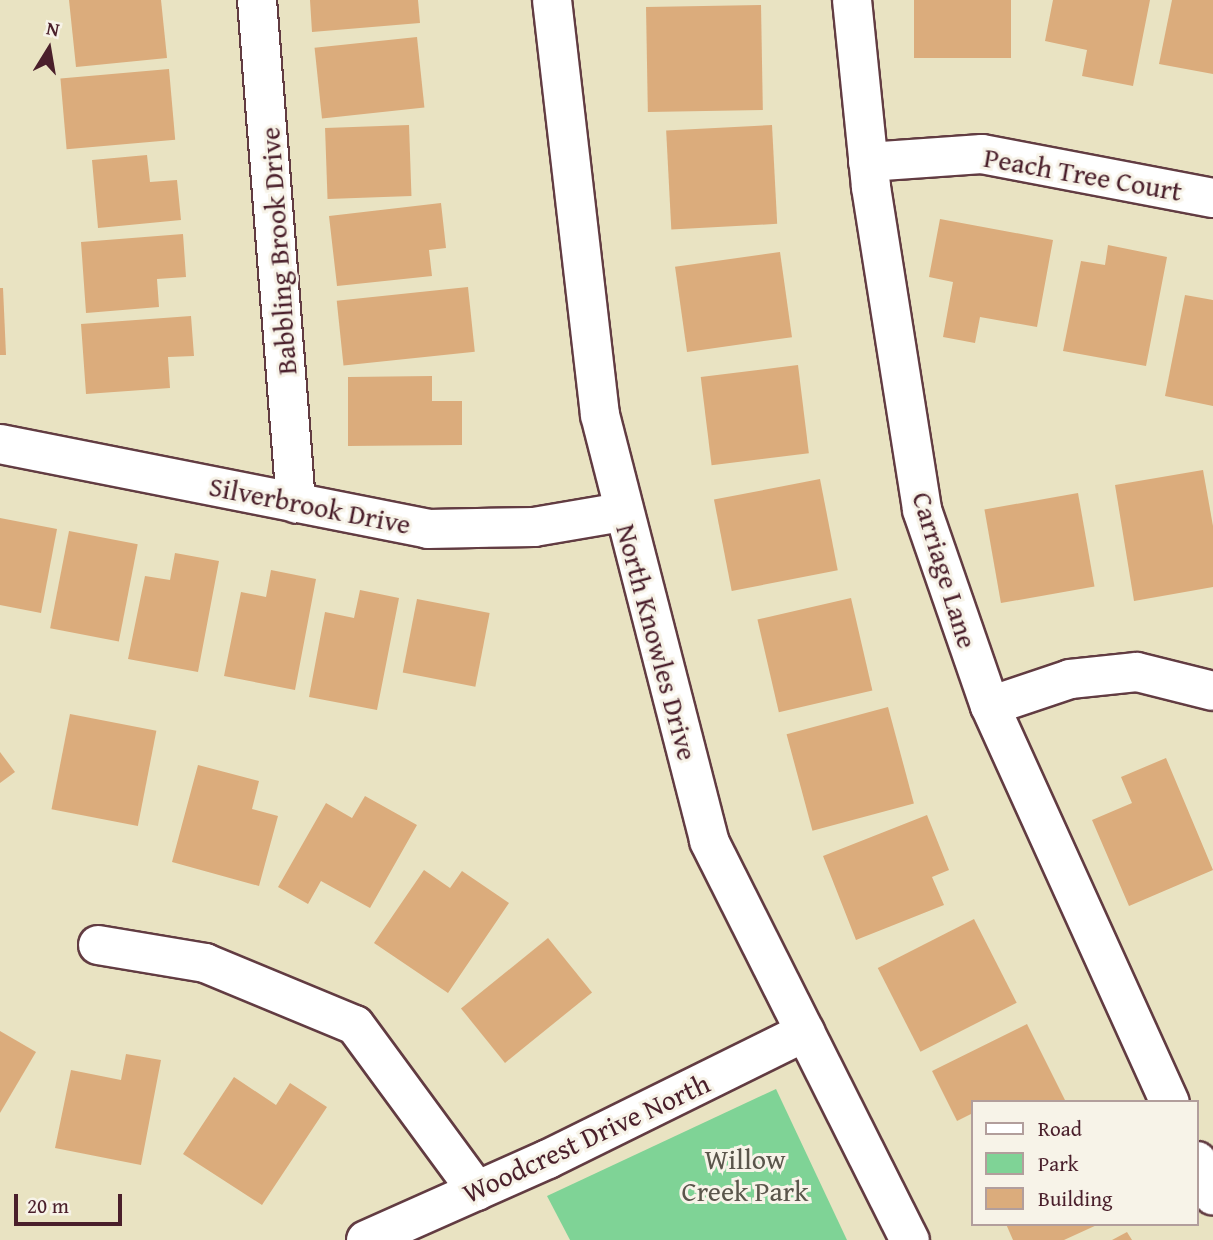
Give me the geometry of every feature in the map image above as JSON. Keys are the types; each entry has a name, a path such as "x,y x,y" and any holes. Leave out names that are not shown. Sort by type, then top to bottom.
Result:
{"street":[{"name":"Babbling Brook Drive","path":"257,0 296,503"},
{"name":"North Knowles Drive","path":"552,0 586,325 622,512 709,841 910,1240"},
{"name":"Carriage Lane","path":"852,0 868,162 922,510 990,706 1169,1100"},
{"name":"Peach Tree Court","path":"868,162 982,154 1213,198"},
{"name":"Silverbrook Drive","path":"0,444 428,529 534,527 622,512"},
{"path":"990,706 1070,679 1138,672 1213,691"},
{"path":"98,945 205,963 355,1025 477,1191"},
{"name":"Woodcrest Drive North","path":"366,1240 477,1191 805,1032"},
{"path":"1199,1165 1213,1195"}],"green space":[{"name":"Willow Creek Park","path":"776,1089 847,1240 570,1240 547,1196"}],"building":[{"path":"69,0 161,0 167,58 76,67"},
{"path":"310,0 418,0 420,23 312,32"},
{"path":"914,0 1011,0 1011,58 914,58"},
{"path":"1053,0 1150,0 1133,86 1082,76 1087,50 1045,41"},
{"path":"1172,0 1213,0 1213,74 1159,64"},
{"path":"761,5 763,110 648,112 646,7"},
{"path":"417,37 424,108 322,118 315,48"},
{"path":"169,69 175,140 67,149 60,78"},
{"path":"409,125 411,196 328,199 325,128"},
{"path":"772,125 777,224 671,229 666,131"},
{"path":"147,155 150,182 177,180 181,220 98,228 92,160"},
{"path":"441,203 446,248 429,250 432,276 337,286 329,216"},
{"path":"940,219 1053,240 1037,327 980,317 975,343 943,337 953,282 929,277"},
{"path":"183,234 186,277 157,279 159,307 86,313 81,242"},
{"path":"1108,245 1167,257 1146,366 1063,351 1081,261 1105,265"},
{"path":"780,252 792,337 687,352 675,267"},
{"path":"468,287 475,352 344,365 337,301"},
{"path":"0,288 3,288 6,355 0,355"},
{"path":"1185,295 1213,300 1213,406 1165,396"},
{"path":"191,316 194,356 168,357 170,388 86,394 81,324"},
{"path":"798,365 809,453 712,465 701,377"},
{"path":"432,376 432,401 462,401 462,445 348,446 348,377"},
{"path":"1203,470 1213,526 1213,587 1134,601 1115,485"},
{"path":"820,479 838,570 732,591 714,500"},
{"path":"1078,493 1094,587 1001,603 984,509"},
{"path":"0,518 57,529 41,613 0,605"},
{"path":"69,531 138,544 119,642 50,628"},
{"path":"175,553 219,561 198,672 128,659 145,576 170,580"},
{"path":"271,570 316,579 295,690 224,676 241,592 266,597"},
{"path":"360,590 399,598 377,710 309,697 325,612 354,618"},
{"path":"851,598 872,691 779,712 757,620"},
{"path":"417,599 490,613 475,687 403,673"},
{"path":"888,707 914,804 812,831 787,734"},
{"path":"70,714 156,731 138,826 51,809"},
{"path":"0,752 15,772 0,783"},
{"path":"1166,758 1213,870 1129,906 1092,820 1132,803 1121,777"},
{"path":"198,765 259,781 252,809 278,816 259,886 172,862"},
{"path":"365,796 417,825 370,908 321,881 308,904 278,887 326,803 352,818"},
{"path":"927,815 949,870 932,877 944,905 856,940 823,856"},
{"path":"424,870 450,888 462,871 509,903 448,993 374,943"},
{"path":"974,919 1017,1003 920,1052 878,968"},
{"path":"548,938 592,992 505,1063 461,1008"},
{"path":"1027,1024 1065,1100 972,1100 972,1114 957,1121 932,1071"},
{"path":"0,1031 36,1052 0,1113"},
{"path":"126,1054 161,1060 141,1165 55,1148 71,1070 121,1080"},
{"path":"234,1077 276,1105 290,1083 327,1107 262,1205 183,1154"},
{"path":"1007,1226 1095,1226 1064,1240 1013,1240"},
{"path":"1127,1232 1132,1240 1112,1240"}]}
